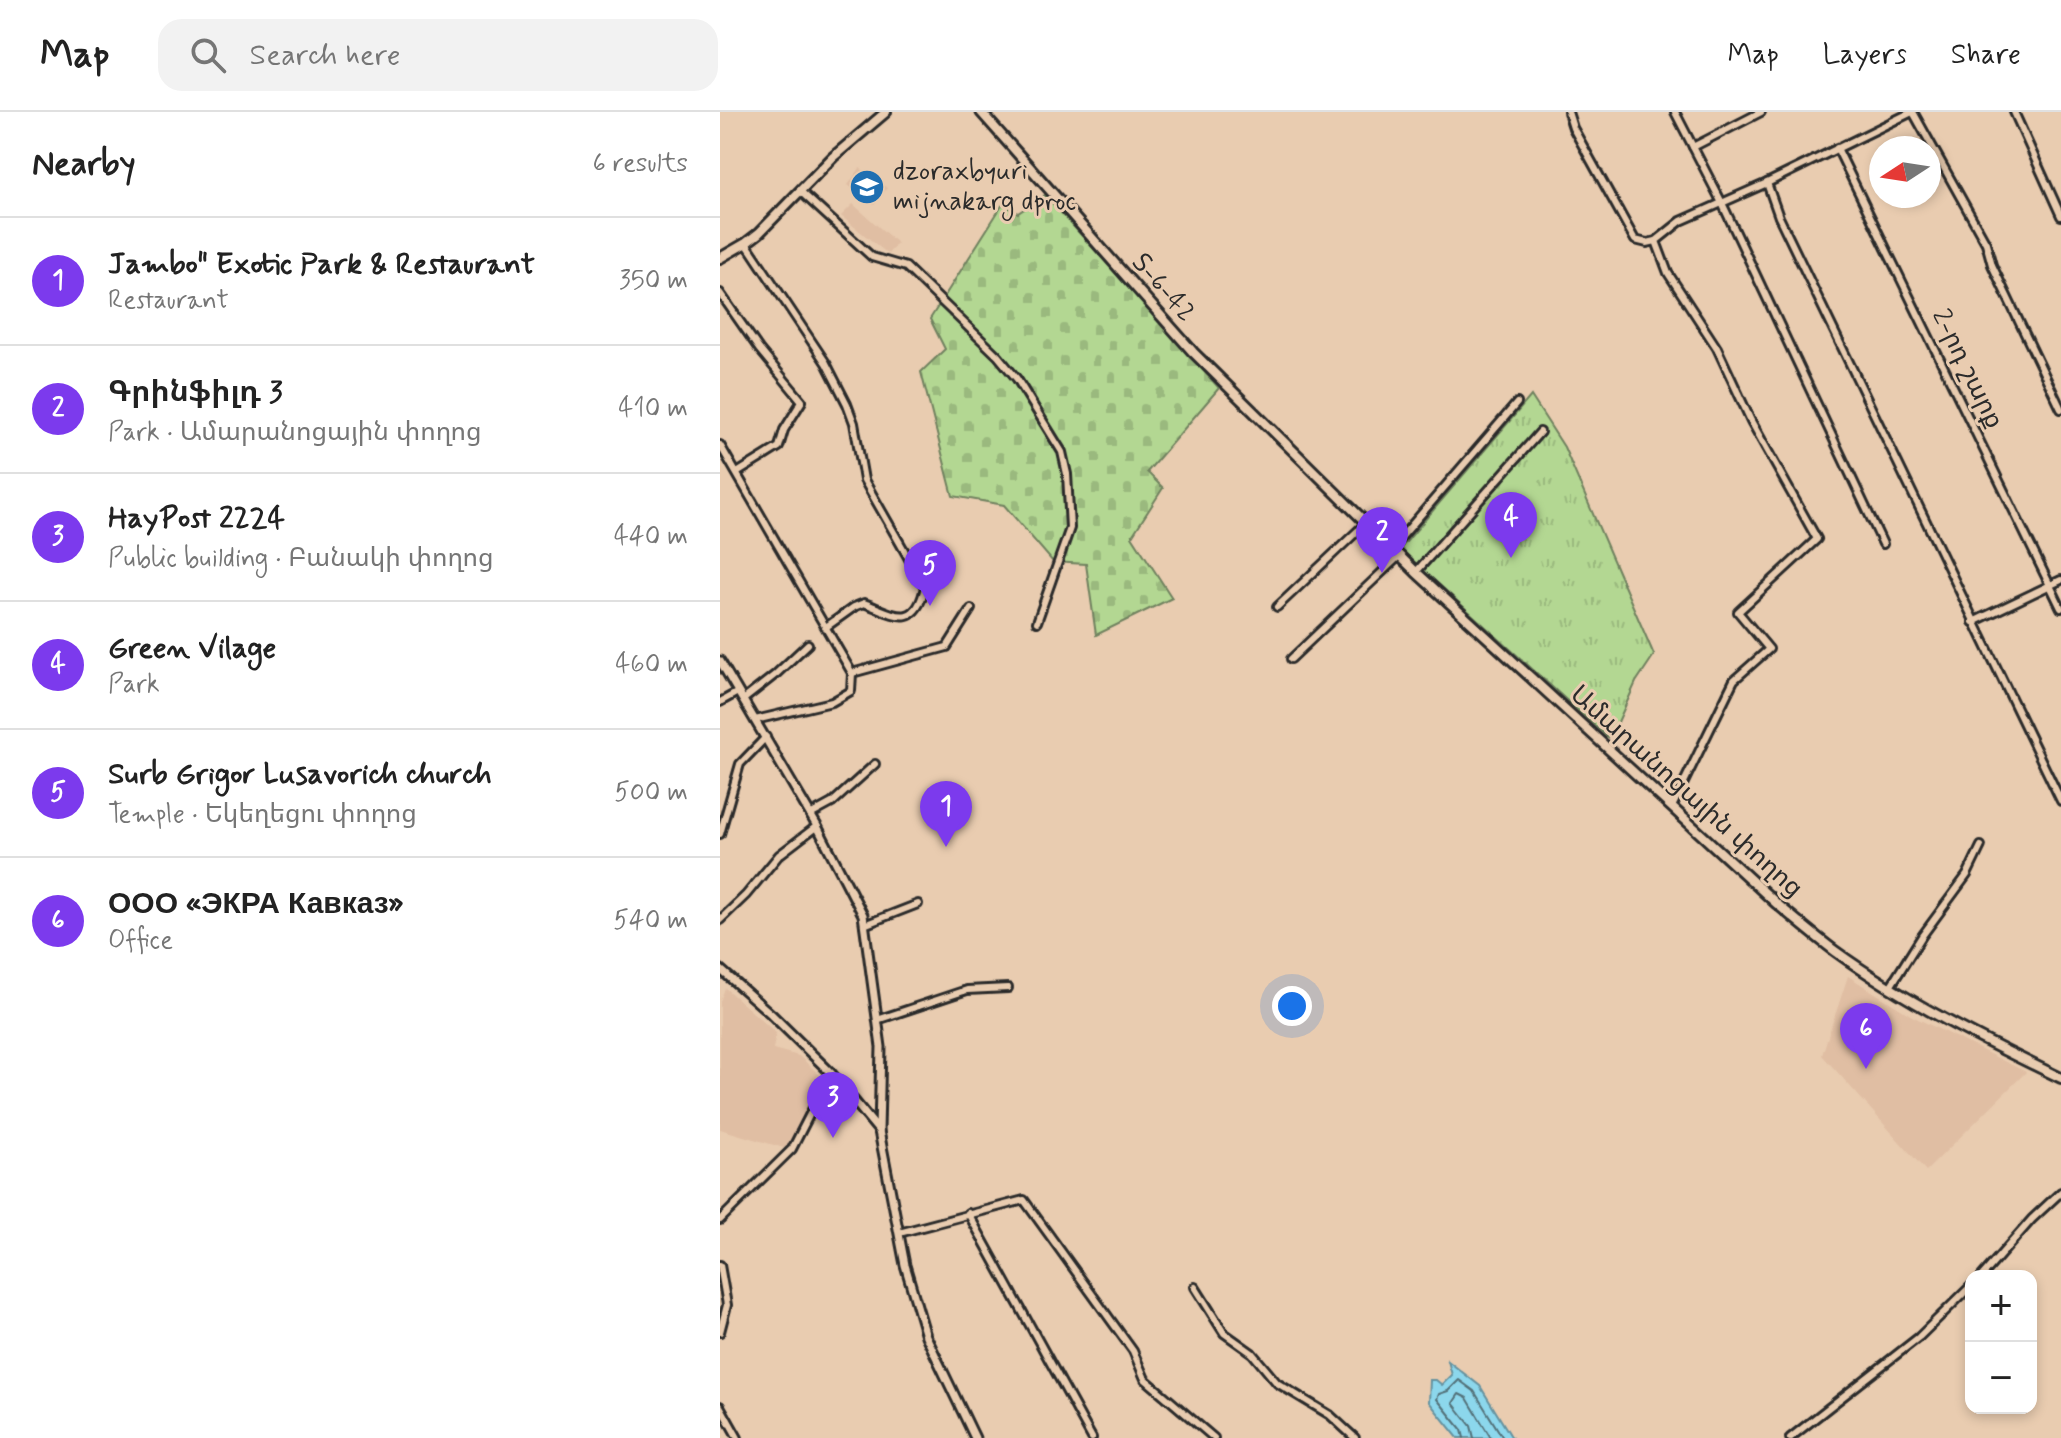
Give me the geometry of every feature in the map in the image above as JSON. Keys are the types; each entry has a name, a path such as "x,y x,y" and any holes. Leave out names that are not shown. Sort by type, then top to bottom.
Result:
{"main road":[{"path":"720,258 746,243 772,222 833,157 886,112"},
{"name":"Տ-6-42","path":"981,112 1193,352 1325,482"},
{"name":"Ամարանոցային փողոց","path":"1325,482 1416,572 1777,904 1835,951 1890,987 2012,1055 2061,1078"}],"street":[{"path":"1568,112 1573,128 1635,240 1647,243 1656,241 1681,221 1913,112 1986,243 1992,265 2061,409"},
{"path":"1675,112 1722,203 1883,544"},
{"path":"1693,147 1760,112"},
{"path":"2014,112 2061,216"},
{"name":"2-րդ շարք","path":"1837,148 2061,608"},
{"path":"1767,183 1779,217 2061,801"},
{"path":"800,191 872,257 906,267 998,356 1017,379 1062,452 1067,474 1070,528 1037,622"},
{"path":"1656,241 1668,273 1717,348 1751,421 1817,539 1738,612 1769,649 1734,680 1672,807"},
{"path":"746,243 826,363 854,423 864,480 925,587 919,606 904,617 864,603 826,627"},
{"path":"720,293 759,349 802,401 784,430 779,447 737,473"},
{"path":"1392,548 1517,403"},
{"path":"1416,572 1540,432"},
{"path":"720,445 852,673 851,691 832,702 755,720"},
{"path":"1277,607 1366,523"},
{"path":"1291,659 1399,556"},
{"path":"1973,622 2061,580"},
{"path":"852,673 947,647 971,609"},
{"path":"720,702 740,696 776,674 808,644"},
{"path":"720,661 817,826 863,915 881,1047 879,1131 911,1292 926,1336 975,1438"},
{"path":"720,834 740,764 766,737"},
{"path":"810,815 832,803 875,764"},
{"path":"720,920 746,895 779,855 817,826"},
{"path":"1890,987 1922,936 1967,875 1981,846"},
{"path":"864,925 918,904"},
{"path":"720,969 831,1073 879,1131"},
{"path":"877,1020 967,990 1008,988"},
{"path":"720,1220 792,1149 831,1073"},
{"path":"1987,1270 2032,1219 2061,1192"},
{"path":"899,1233 1024,1200 1133,1351 1145,1379 1214,1438"},
{"path":"968,1213 1092,1438"},
{"path":"720,1265 727,1305 720,1332"},
{"path":"1195,1287 1224,1333 1252,1353 1277,1383 1330,1415 1355,1438"},
{"path":"1790,1438 1919,1337 1965,1292"},
{"path":"720,1406 738,1438"}],"shaded area":[{"name":"dzoraxbyuri mijnakarg dproc","path":"860,168 887,188 874,205 848,185"},
{"path":"853,204 897,243 888,254 841,216"},
{"path":"1848,976 1912,1016 2026,1072 1926,1171 1822,1055"},
{"path":"725,988 776,1033 773,1049 799,1056 823,1078 790,1146 784,1148 720,1129 720,1001"}],"green space":[{"path":"1045,195 1219,388 1147,472 1163,488 1132,536 1172,598 1096,635 1086,564 1053,562 1004,505 953,496 921,372 945,349 930,319 1003,204 1018,213"},
{"path":"1531,396 1564,447 1654,655 1636,682 1613,733 1607,737 1400,549"}],"water":[{"path":"1448,1361 1480,1386 1512,1438 1458,1438 1429,1402 1430,1380 1442,1385 1452,1375"}],"place":[{"name":"dzoraxbyuri mijnakarg dproc","path":"867,187"},
{"name":"Green Vilage","path":"1511,558"},
{"name":"Գրինֆիլդ 3","path":"1382,573"},
{"name":"Surb Grigor Lusavorich church","path":"930,606"},
{"name":"Jambo\" Exotic Park & Restaurant","path":"946,847"},
{"name":"ООО «ЭКРА Кавказ»","path":"1866,1069"},
{"name":"HayPost 2224","path":"833,1138"}]}
